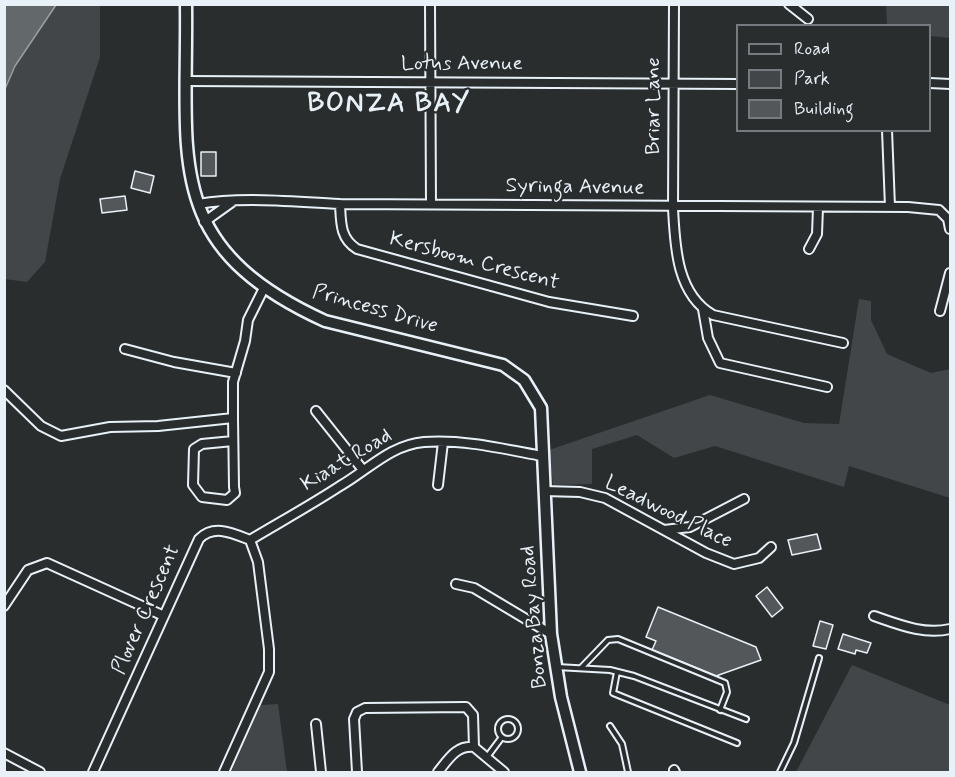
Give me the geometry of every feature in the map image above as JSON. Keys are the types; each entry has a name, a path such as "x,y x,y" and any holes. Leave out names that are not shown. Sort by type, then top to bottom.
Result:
{"street":[{"name":"Princess Drive","path":"186,4 186,149 204,222 227,256 264,288 299,309 325,321 487,360 513,370 532,391 541,408 542,456"},
{"path":"430,4 431,204"},
{"name":"Briar Lane","path":"674,4 673,208 680,266 690,292 704,309"},
{"path":"789,4 808,19"},
{"name":"Lotus Avenue","path":"186,81 736,84"},
{"path":"931,83 951,84"},
{"path":"887,132 890,207"},
{"name":"Syringa Avenue","path":"198,204 225,200 232,202 261,200 340,204 673,208 932,208 944,213 951,229"},
{"path":"204,222 232,202"},
{"name":"Kersboom Crescent","path":"340,204 343,235 348,243 357,249 549,302 633,316"},
{"path":"809,249 817,234 818,208"},
{"path":"940,311 951,273"},
{"path":"233,441 202,444 194,449 193,485 202,497 227,500 233,496 233,441 233,418 236,373 250,313 264,288"},
{"path":"827,387 720,363 708,338 704,309 729,319 843,343"},
{"path":"125,349 174,363 236,373"},
{"path":"4,390 41,426 54,435 61,436 110,427 158,426 233,418"},
{"path":"316,411 363,470"},
{"name":"Kiaat Road","path":"250,540 344,485 363,470 401,448 424,442 443,442 542,456"},
{"path":"438,485 443,442"},
{"name":"Bonza Bay Road","path":"542,456 551,634 580,772"},
{"name":"Leadwood Place","path":"544,491 580,492 605,498 663,530 734,564 759,558 771,548"},
{"path":"663,530 687,529 744,499"},
{"name":"Plover Crescent","path":"93,772 199,539 204,533 217,530 250,540"},
{"path":"224,772 269,672 269,649 258,562 250,540"},
{"path":"4,606 28,570 36,565 47,563 164,616"},
{"path":"456,584 474,588 551,634"},
{"path":"874,616 920,630 938,632 951,629"},
{"path":"357,772 354,719 357,712 365,708 466,707 473,715 474,747"},
{"path":"316,724 321,772"},
{"path":"438,772 459,750 474,747 504,772"},
{"path":"4,753 40,772"}],"lane":[{"path":"580,668 608,640 618,639 725,682 728,692 720,710"},
{"path":"780,772 794,743 819,658"},
{"path":"557,667 617,672 746,719"},
{"path":"617,672 613,693 736,743"},
{"path":"506,720 516,724 518,729 513,738 502,737 499,727 501,722 506,720"},
{"path":"610,726 622,744 628,772"},
{"path":"487,757 502,737"}],"green space":[{"path":"4,5 100,5 100,57 60,179 45,262 27,282 5,279"},
{"path":"886,5 950,5 950,38 931,36 931,24 887,24"},
{"path":"859,299 871,301 871,320 887,354 931,373 950,369 950,498 849,466 844,487 715,446 674,458 637,435 592,449 592,484 553,485 549,450 710,395 804,423 839,424"},
{"path":"852,665 950,705 950,772 796,772"},
{"path":"278,704 287,772 231,772 261,705"}],"shaded area":[{"path":"5,4 56,5 15,66 5,89"}],"building":[{"path":"201,152 216,152 216,176 201,176"},
{"path":"135,171 154,176 150,193 131,188"},
{"path":"125,196 127,210 102,213 100,199"},
{"path":"817,534 821,549 792,555 788,540"},
{"path":"767,587 783,608 772,617 756,596"},
{"path":"658,607 756,647 761,660 716,676 652,650 656,641 646,637"},
{"path":"820,621 833,625 826,649 813,646"},
{"path":"843,634 871,643 867,653 856,650 855,654 838,649"}],"district":[{"name":"BONZA BAY","path":"389,105"}]}
